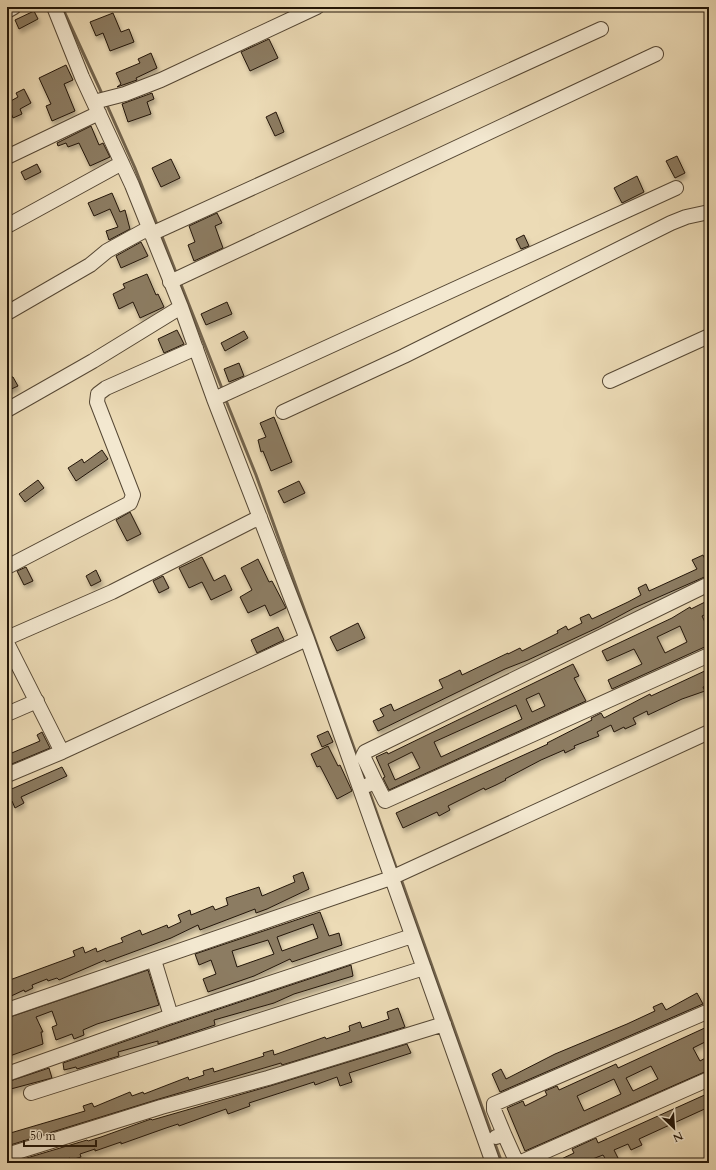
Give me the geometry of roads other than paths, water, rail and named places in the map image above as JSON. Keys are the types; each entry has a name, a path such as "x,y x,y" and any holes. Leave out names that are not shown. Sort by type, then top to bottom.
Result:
{"street":[{"path":"7,11 14,7"},
{"path":"54,7 100,104 122,163 154,231 170,282 196,348 220,397 260,517 306,639 367,785 385,801 709,655"},
{"path":"7,157 100,104 161,80 316,7"},
{"path":"7,313 90,265 107,251 601,30"},
{"path":"170,282 656,54"},
{"path":"7,226 122,163"},
{"path":"220,397 356,333 676,188"},
{"path":"283,412 404,356 672,223 686,217 709,212"},
{"path":"7,410 93,361 181,307"},
{"path":"610,381 709,336"},
{"path":"7,567 130,503 133,495 96,402 98,394 106,388 196,348"},
{"path":"7,638 112,592 260,517"},
{"path":"709,584 365,752 363,756 367,785 391,878 444,1024 495,1137 518,1163 709,1079"},
{"path":"7,775 62,752 306,639"},
{"path":"7,643 62,752"},
{"path":"7,714 37,701"},
{"path":"7,1010 391,878 709,732"},
{"path":"7,1074 171,1016 412,936"},
{"path":"154,960 171,1016"},
{"path":"31,1093 424,968"},
{"path":"493,1163 495,1137 494,1104 709,1011"},
{"path":"7,1155 161,1107 268,1078 444,1024"}],"waterway":[{"path":"62,7 103,96"},
{"path":"106,103 135,168 158,227"},
{"path":"161,234 177,275"},
{"path":"180,282 223,391"},
{"path":"225,398 256,475 358,759"},
{"path":"360,764 366,781"},
{"path":"368,788 397,870"},
{"path":"401,879 492,1135"},
{"path":"494,1141 502,1163"}]}
